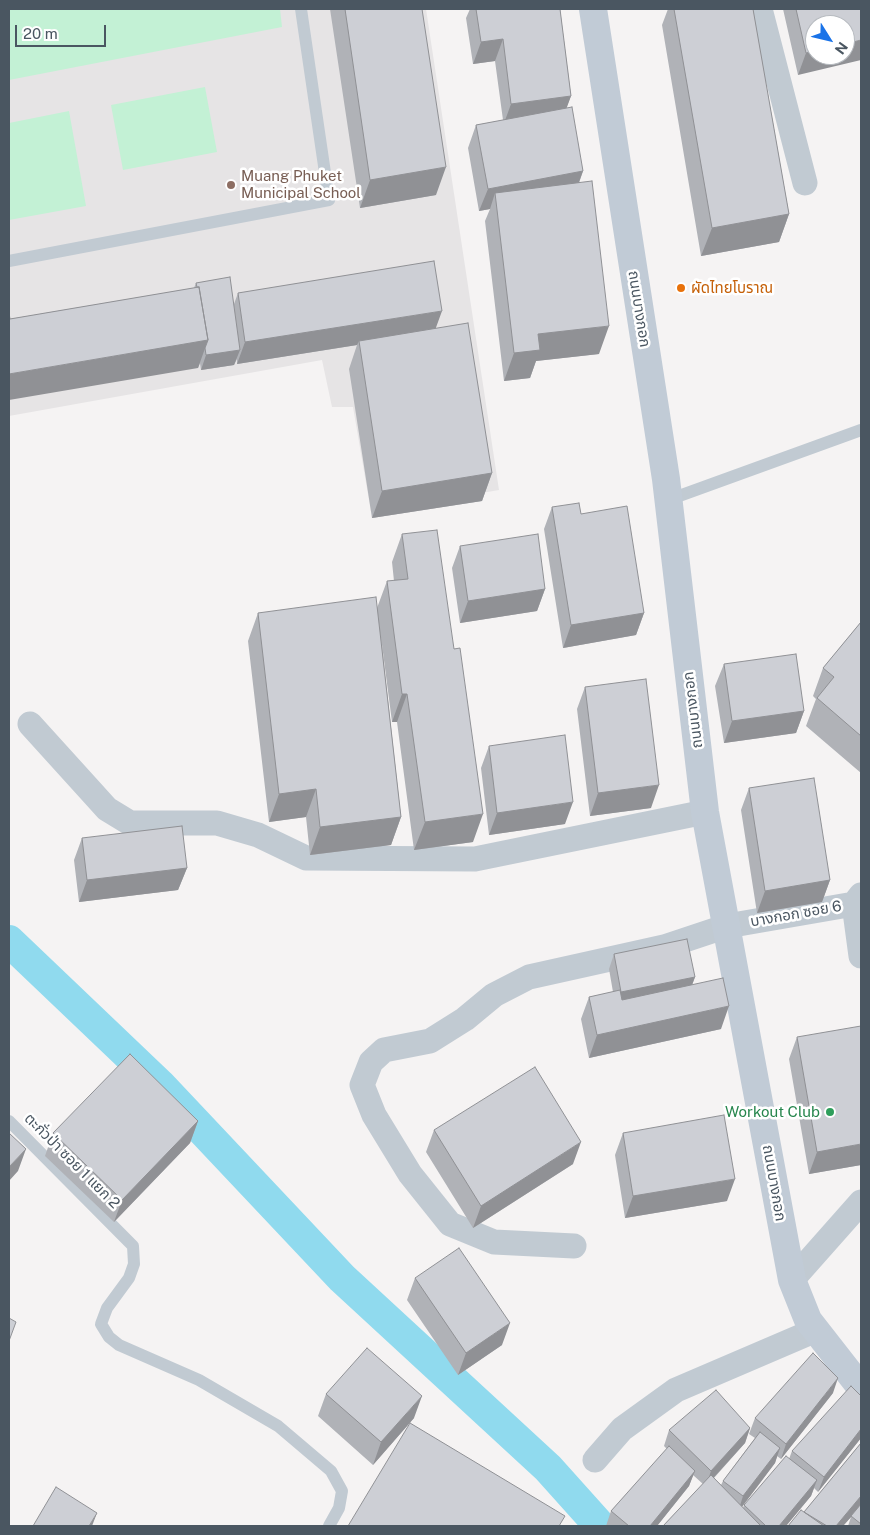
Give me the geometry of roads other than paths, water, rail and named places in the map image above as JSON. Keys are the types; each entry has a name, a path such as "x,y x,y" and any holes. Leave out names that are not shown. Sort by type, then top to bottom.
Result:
{"main road":[{"name":"ถนนบางกอก","path":"593,9 668,500 706,812 792,1280 808,1320 860,1383"}],"street":[{"path":"760,9 805,183"},
{"path":"30,724 107,809 130,823 217,823 258,835 306,858 475,859 706,812"},
{"path":"858,900 861,956"},
{"name":"บางกอก ซอย 6","path":"574,1246 494,1242 450,1224 410,1174 374,1115 362,1085 371,1062 384,1050 430,1041 465,1020 494,995 529,977 664,947 727,926 858,900"},
{"path":"792,1280 861,1202"},
{"path":"595,1460 622,1429 676,1390 816,1330"}],"lane":[{"path":"9,261 329,200 301,9"},
{"path":"668,500 861,430"},
{"name":"ตะกั่วป่า ซอย 1 แยก 2","path":"9,1121 133,1246 134,1264 129,1278 107,1308 101,1324 109,1337 119,1345 200,1380 278,1426 331,1471 342,1491 339,1508 329,1526"}],"waterway":[{"path":"9,941 160,1085 342,1278 548,1468 600,1526"}],"place":[{"name":"Muang Phuket Municipal School","path":"231,185"},
{"name":"ผัดไทยโบราณ","path":"681,288"},
{"name":"Workout Club","path":"830,1112"}]}
